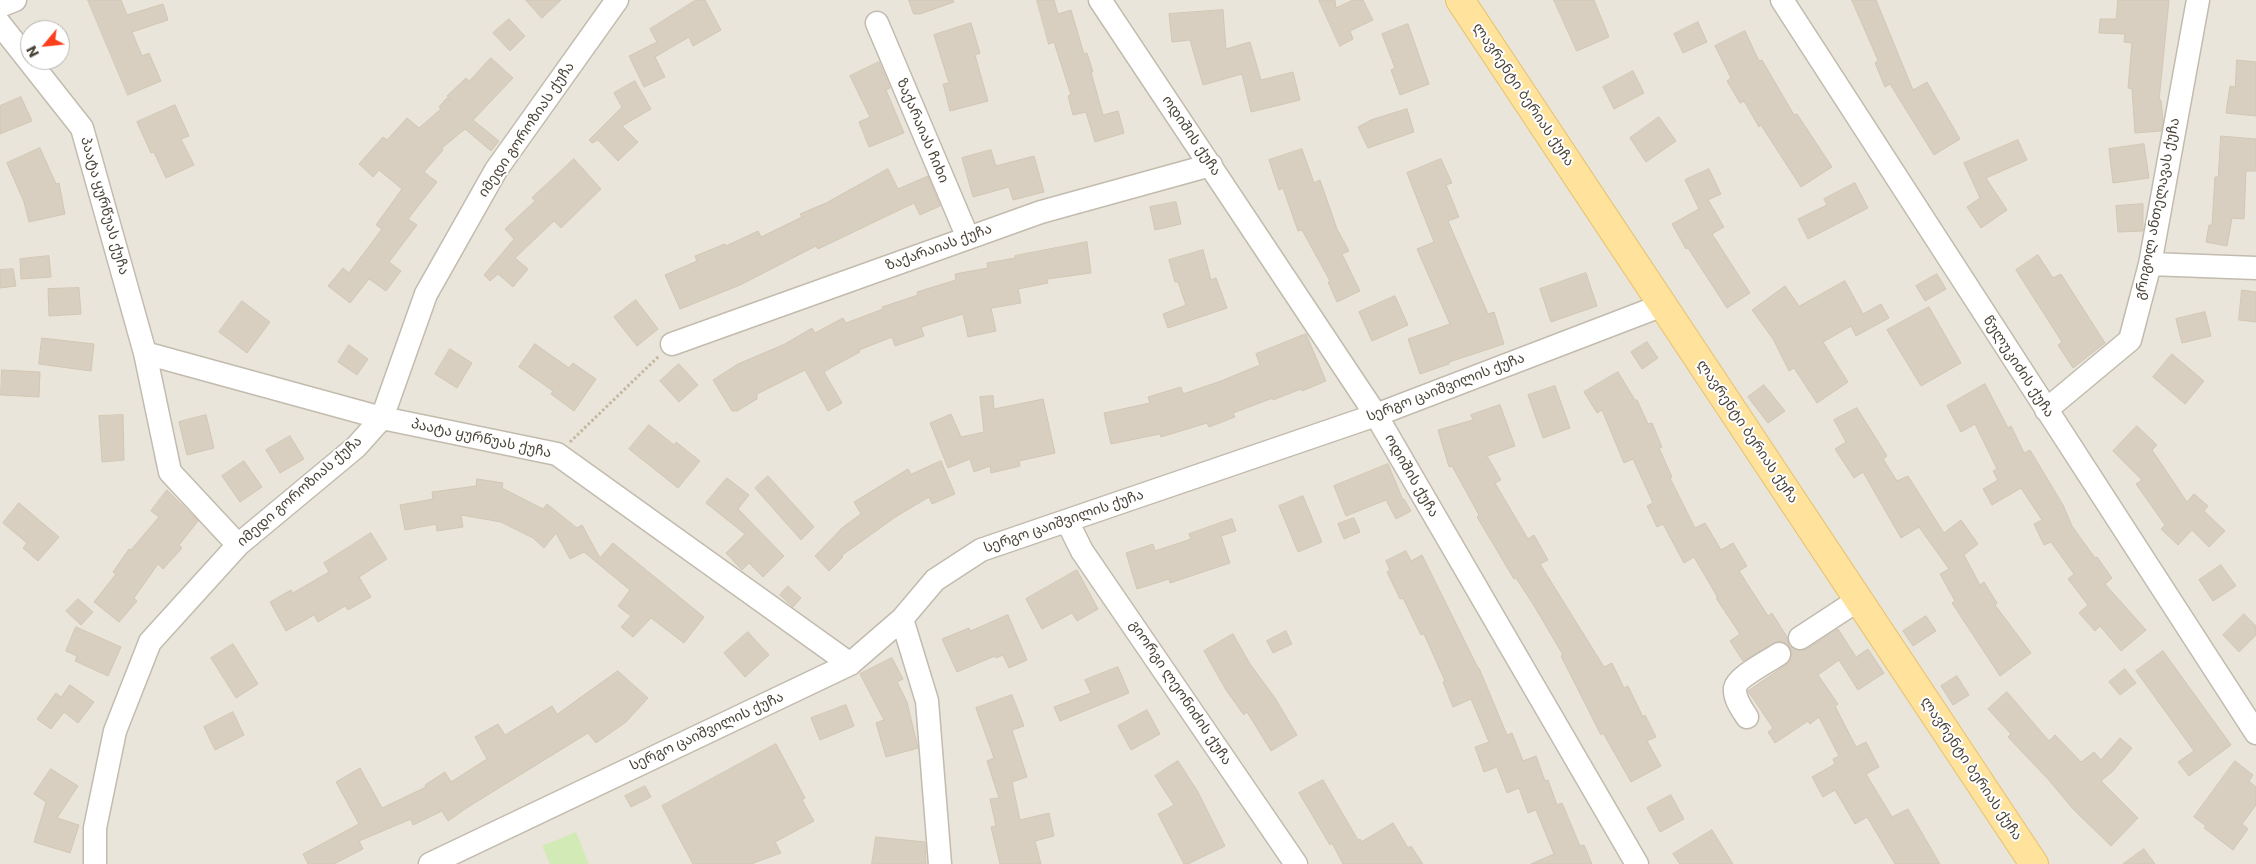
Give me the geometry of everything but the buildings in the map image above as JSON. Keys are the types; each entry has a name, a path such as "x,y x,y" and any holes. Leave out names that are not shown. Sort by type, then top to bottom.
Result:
{"main road":[{"name":"ლავრენტი ბერიას ქუჩა","path":"1460,0 2034,864"}],"street":[{"path":"0,6 15,0"},
{"name":"იმედი გოროზიას ქუჩა","path":"95,864 94,828 115,731 150,642 238,545 356,447 382,418 426,294 440,269 496,170 617,0"},
{"name":"ოდიშის ქუჩა","path":"1100,0 1376,415 1637,864"},
{"name":"წულუკიძის ქუჩა","path":"1782,0 2256,733"},
{"name":"გრიგოლ ანთელავას ქუჩა","path":"2046,410 2130,340 2150,264 2198,0"},
{"name":"ზაქარაიას ჩიხი","path":"876,23 968,238"},
{"name":"პაატა ყურწუას ქუჩა","path":"0,24 82,128 145,353 170,472 238,545"},
{"name":"ზაქარაიას ქუჩა","path":"672,344 1040,212 1211,165"},
{"path":"2150,264 2256,268"},
{"name":"სერგო ცაიშვილის ქუჩა","path":"430,864 850,664 902,619 935,580 981,550 1376,415 1663,306"},
{"name":"პაატა ყურწუას ქუჩა","path":"145,353 382,418 557,454 850,664"},
{"name":"გიორგი ლეონიძის ქუჩა","path":"1066,521 1082,551 1296,864"},
{"path":"1800,638 1858,600"},
{"path":"902,619 927,701 940,864"},
{"path":"1747,717 1736,699 1735,687 1740,680 1779,654"}],"path":[{"path":"557,454 672,344"}],"shaded area":[{"path":"0,0 2256,0 2256,864 0,864"}],"green space":[{"path":"576,832 589,864 550,864 542,846"}]}
